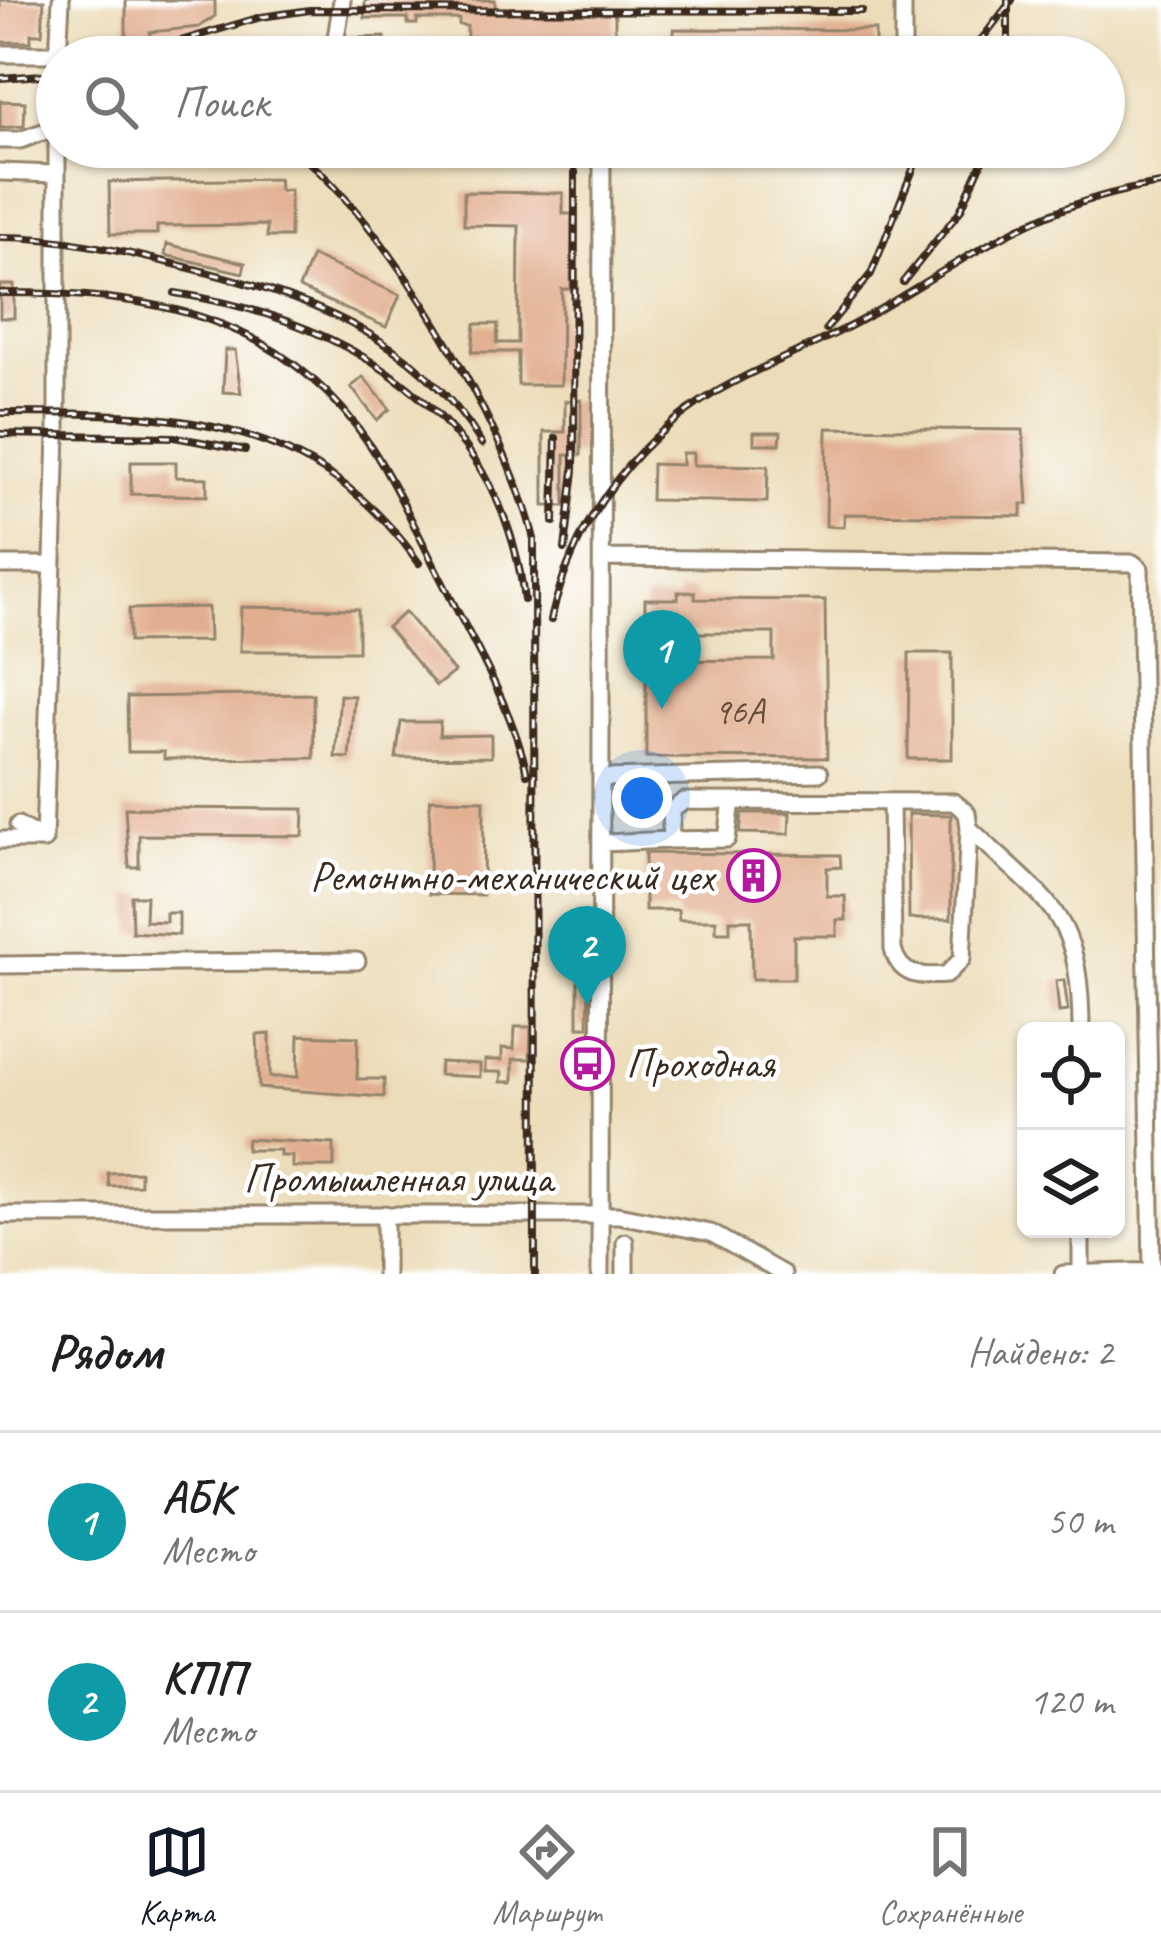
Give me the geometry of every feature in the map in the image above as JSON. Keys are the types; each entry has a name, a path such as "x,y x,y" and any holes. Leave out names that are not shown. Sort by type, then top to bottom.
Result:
{"street":[{"path":"59,36 61,0"},
{"path":"336,36 342,0"},
{"path":"903,0 903,36"},
{"path":"0,54 36,55"},
{"path":"0,140 36,134"},
{"path":"44,840 49,566 57,434 54,168"},
{"path":"600,1274 602,168"},
{"path":"0,172 54,174"},
{"path":"604,558 1138,566 1157,1271 1063,1274"},
{"path":"0,565 49,566"},
{"path":"604,778 819,773"},
{"path":"603,843 728,839 732,801"},
{"path":"670,840 677,804 732,801 954,802 967,813 969,828 962,959 946,975 913,975 897,962 891,802"},
{"path":"18,825 44,840"},
{"path":"969,828 1055,911 1070,934 1079,970 1081,1022"},
{"path":"0,840 44,840"},
{"path":"0,965 357,961"},
{"path":"385,1214 385,1274"},
{"name":"Промышленная улица","path":"0,1215 600,1214 697,1228 745,1249 783,1274"},
{"path":"1081,1238 1082,1270"},
{"path":"625,1242 625,1274"}],"building":[{"path":"0,0 44,0 42,34 31,34 31,42 0,42"},
{"path":"126,0 215,0 215,16 199,27 126,36"},
{"path":"365,0 495,0 495,13 615,13 615,36 467,36 467,26 459,25 459,19 417,19 417,24 408,24 408,18 365,18"},
{"path":"674,29 875,30 875,36 674,36"},
{"path":"0,101 25,102 24,126 0,128"},
{"path":"279,179 280,191 290,190 290,237 267,237 267,225 157,226 157,234 110,234 109,182"},
{"path":"464,192 563,193 563,214 572,214 571,289 562,289 561,385 518,385 518,352 472,352 475,324 498,324 497,343 518,343 519,226 464,225"},
{"path":"167,244 245,263 243,273 165,255"},
{"path":"312,256 400,295 386,327 299,288"},
{"path":"0,285 14,285 14,318 0,318"},
{"path":"225,350 235,350 241,393 223,392"},
{"path":"363,377 390,409 377,420 351,387"},
{"path":"581,400 581,455 565,455 565,506 544,506 544,432 565,432 565,401"},
{"path":"827,428 1023,430 1028,504 1022,504 1022,516 844,514 844,527 826,526"},
{"path":"754,432 781,432 780,444 754,444"},
{"path":"682,453 693,453 693,465 768,466 767,502 651,500 652,464 682,465"},
{"path":"131,462 176,462 176,477 207,478 207,496 131,494"},
{"path":"678,592 695,592 695,599 825,600 827,758 646,757 646,661 774,660 774,633 645,633 645,599 678,599"},
{"path":"208,607 209,641 129,642 129,609"},
{"path":"241,607 358,609 358,651 240,651"},
{"path":"405,612 454,672 436,686 387,627"},
{"path":"909,653 952,653 952,759 908,759"},
{"path":"313,694 314,758 164,759 164,752 128,752 127,697"},
{"path":"340,695 354,696 349,758 335,757"},
{"path":"401,722 440,722 439,736 491,735 491,757 396,758"},
{"path":"430,799 484,800 483,895 429,894"},
{"path":"125,808 304,809 303,836 139,835 139,867 129,867"},
{"path":"742,813 790,813 789,834 740,833"},
{"path":"908,814 951,815 951,919 909,919"},
{"name":"Ремонтно-механический цех","path":"645,853 840,855 841,867 827,868 827,896 845,896 846,920 837,920 837,936 794,936 794,979 752,979 751,920 730,920 730,932 716,932 716,920 679,920 678,910 645,910"},
{"path":"131,896 146,896 145,921 166,922 166,913 179,913 179,935 132,932"},
{"path":"1064,980 1068,1011 1059,1012 1056,981"},
{"path":"578,982 589,982 588,1027 578,1027"},
{"path":"515,1027 531,1027 530,1059 513,1059 513,1082 501,1082 502,1072 485,1072 485,1060 502,1060 502,1048 514,1049"},
{"path":"270,1034 270,1077 298,1077 299,1035 358,1037 357,1079 384,1079 384,1097 259,1088 257,1035"},
{"path":"440,1062 480,1064 480,1077 439,1075"},
{"path":"247,1139 334,1144 334,1167 292,1167 292,1156 280,1156 280,1150 246,1150"},
{"path":"140,1172 140,1185 109,1186 108,1173"}],"railway":[{"path":"1008,0 1008,36"},
{"path":"984,36 1012,0"},
{"path":"197,36 261,17 310,10 862,11"},
{"path":"0,78 36,75"},
{"path":"314,168 364,221 437,326 498,440 534,539 535,1274"},
{"path":"826,329 871,274 914,168"},
{"path":"903,282 960,211 979,168"},
{"path":"565,549 574,470 575,172"},
{"path":"551,620 576,547 594,513 641,452 700,402 849,327 1041,218 1117,192 1161,184"},
{"path":"0,237 69,242 137,255 312,306 389,346 423,373 455,405 482,444"},
{"path":"0,293 108,298 207,319 253,338 295,365 335,400 370,445 399,495 502,700 527,774"},
{"path":"175,293 238,306 299,326 355,352 406,386 449,427 485,476 510,534 524,600"},
{"path":"0,413 178,421 232,431 283,449 332,476 377,513 419,563"},
{"path":"0,434 174,437 245,450"},
{"path":"554,522 556,438"}],"place":[{"name":"АБК","path":"662,709"},
{"name":"Ремонтно-механический цех","path":"753,876"},
{"name":"КПП","path":"587,1005"},
{"name":"Проходная","path":"587,1063"}]}
